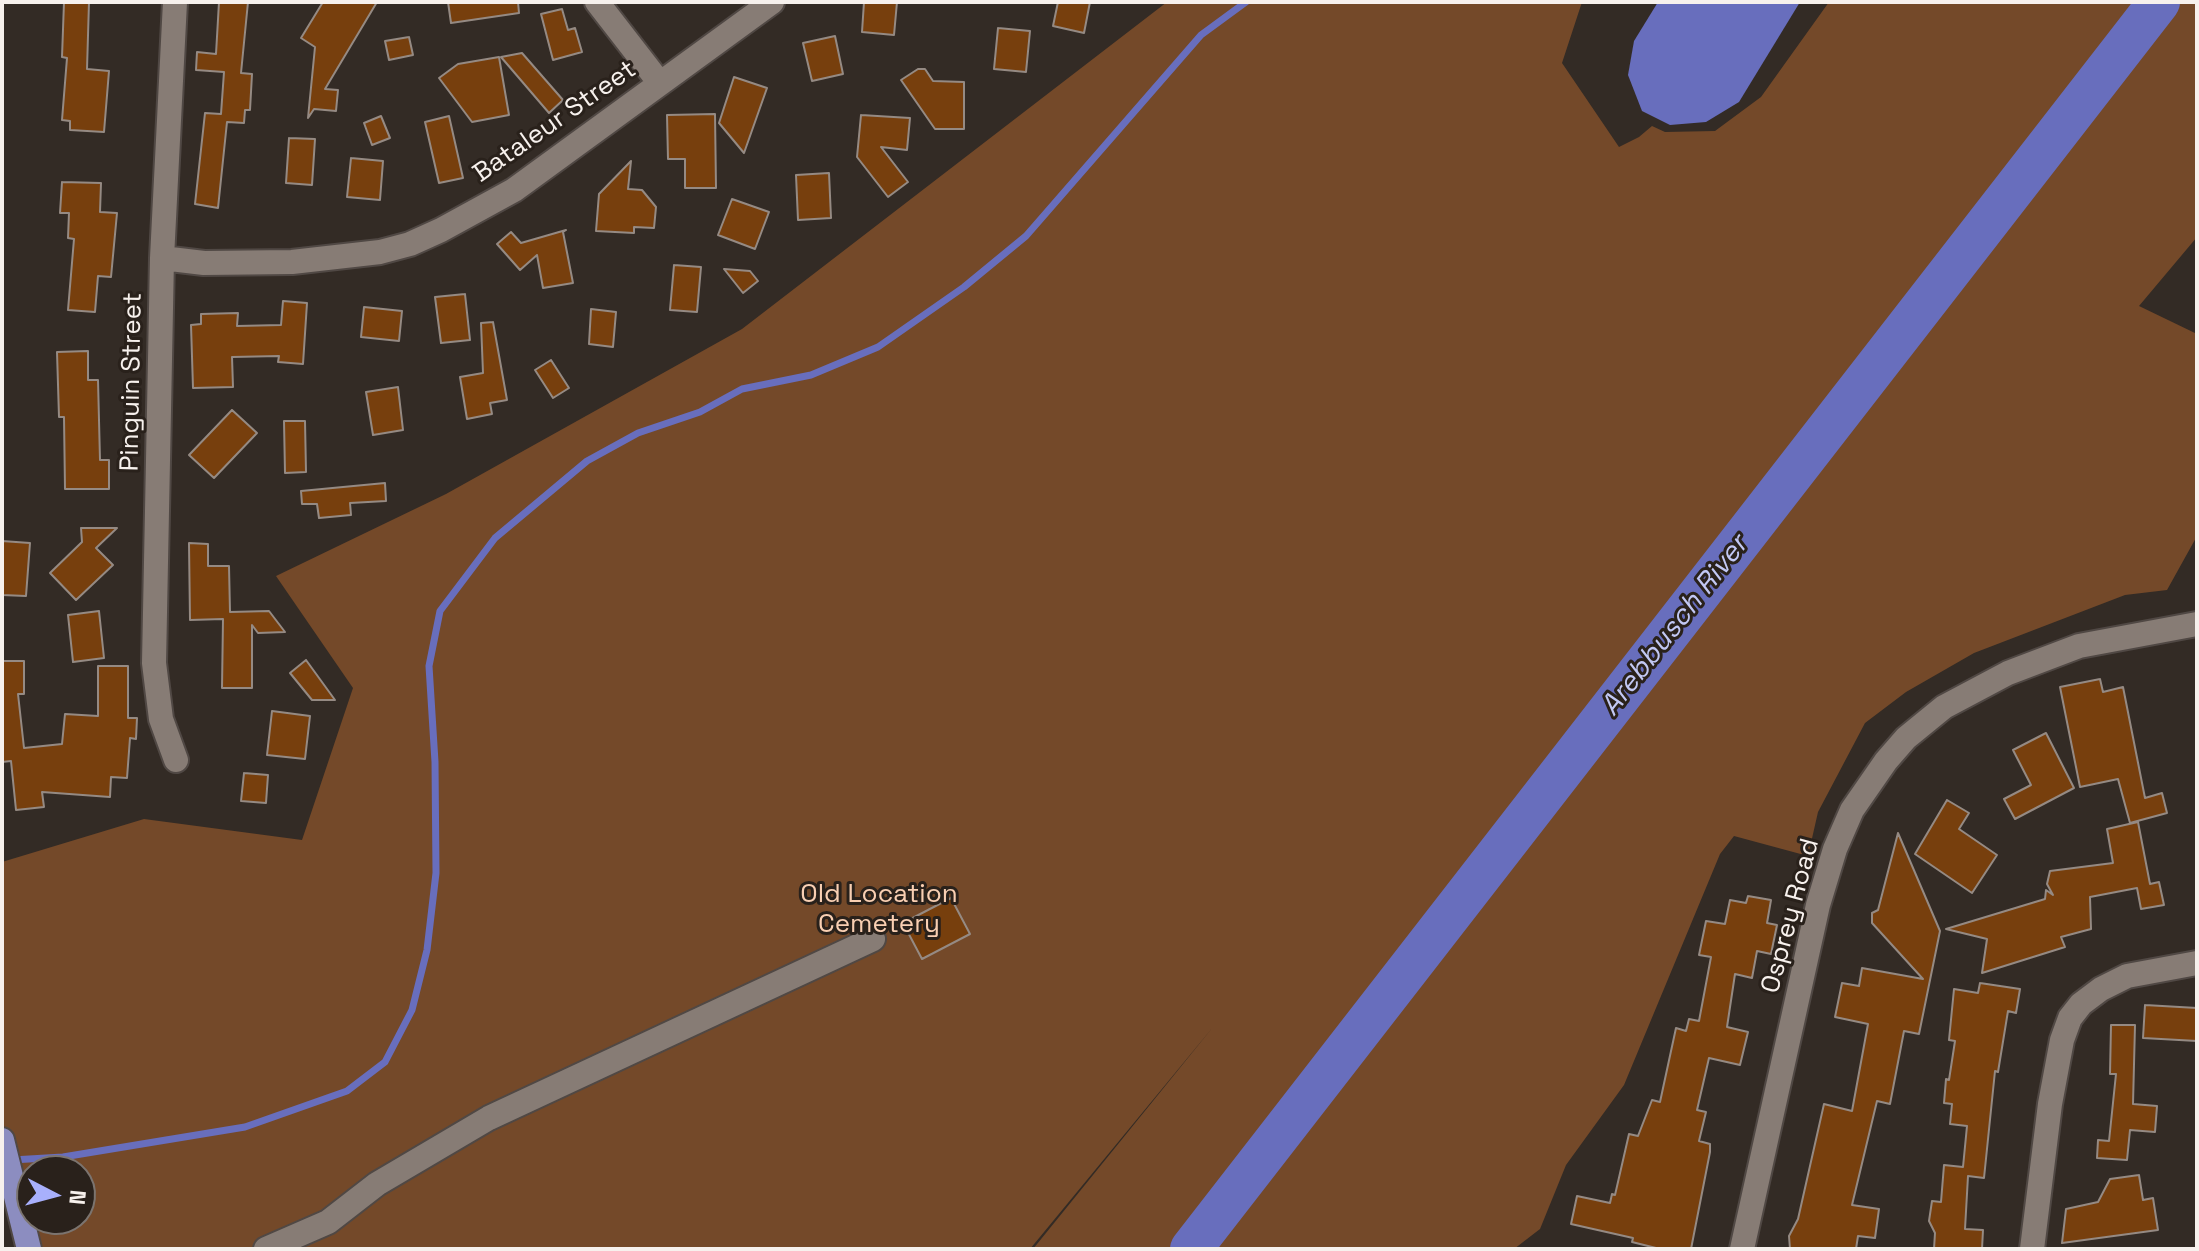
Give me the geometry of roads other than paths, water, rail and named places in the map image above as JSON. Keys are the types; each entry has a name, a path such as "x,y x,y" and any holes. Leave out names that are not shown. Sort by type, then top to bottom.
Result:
{"main road":[{"path":"2,1140 29,1249"}],"street":[{"name":"Pinguin Street","path":"175,2 162,258 154,663 161,719 176,760"},
{"path":"597,2 659,82"},
{"name":"Bataleur Street","path":"162,258 204,263 292,262 380,252 410,244 514,190 772,2"},
{"name":"Osprey Road","path":"1742,1249 1818,905 1835,849 1852,810 1886,761 1906,738 1944,707 2008,673 2079,646 2195,619"},
{"path":"266,1249 328,1222 377,1184 489,1118 873,939"},
{"path":"2032,1249 2050,1104 2062,1040 2070,1018 2081,1004 2101,989 2127,976 2197,963"}],"water":[{"path":"1658,2 1800,2 1739,102 1706,122 1670,125 1642,111 1628,75 1634,41"}],"waterway":[{"path":"12,1160 63,1157 245,1127 347,1091 385,1062 412,1010 427,950 436,873 435,762 429,666 440,611 495,538 587,461 638,433 700,412 742,389 811,375 878,347 964,287 1026,236 1201,35 1246,2"},
{"name":"Arebbusch River","path":"1191,1249 2159,2"}],"park label":[{"name":"Old Location Cemetery","path":"879,910"}]}
